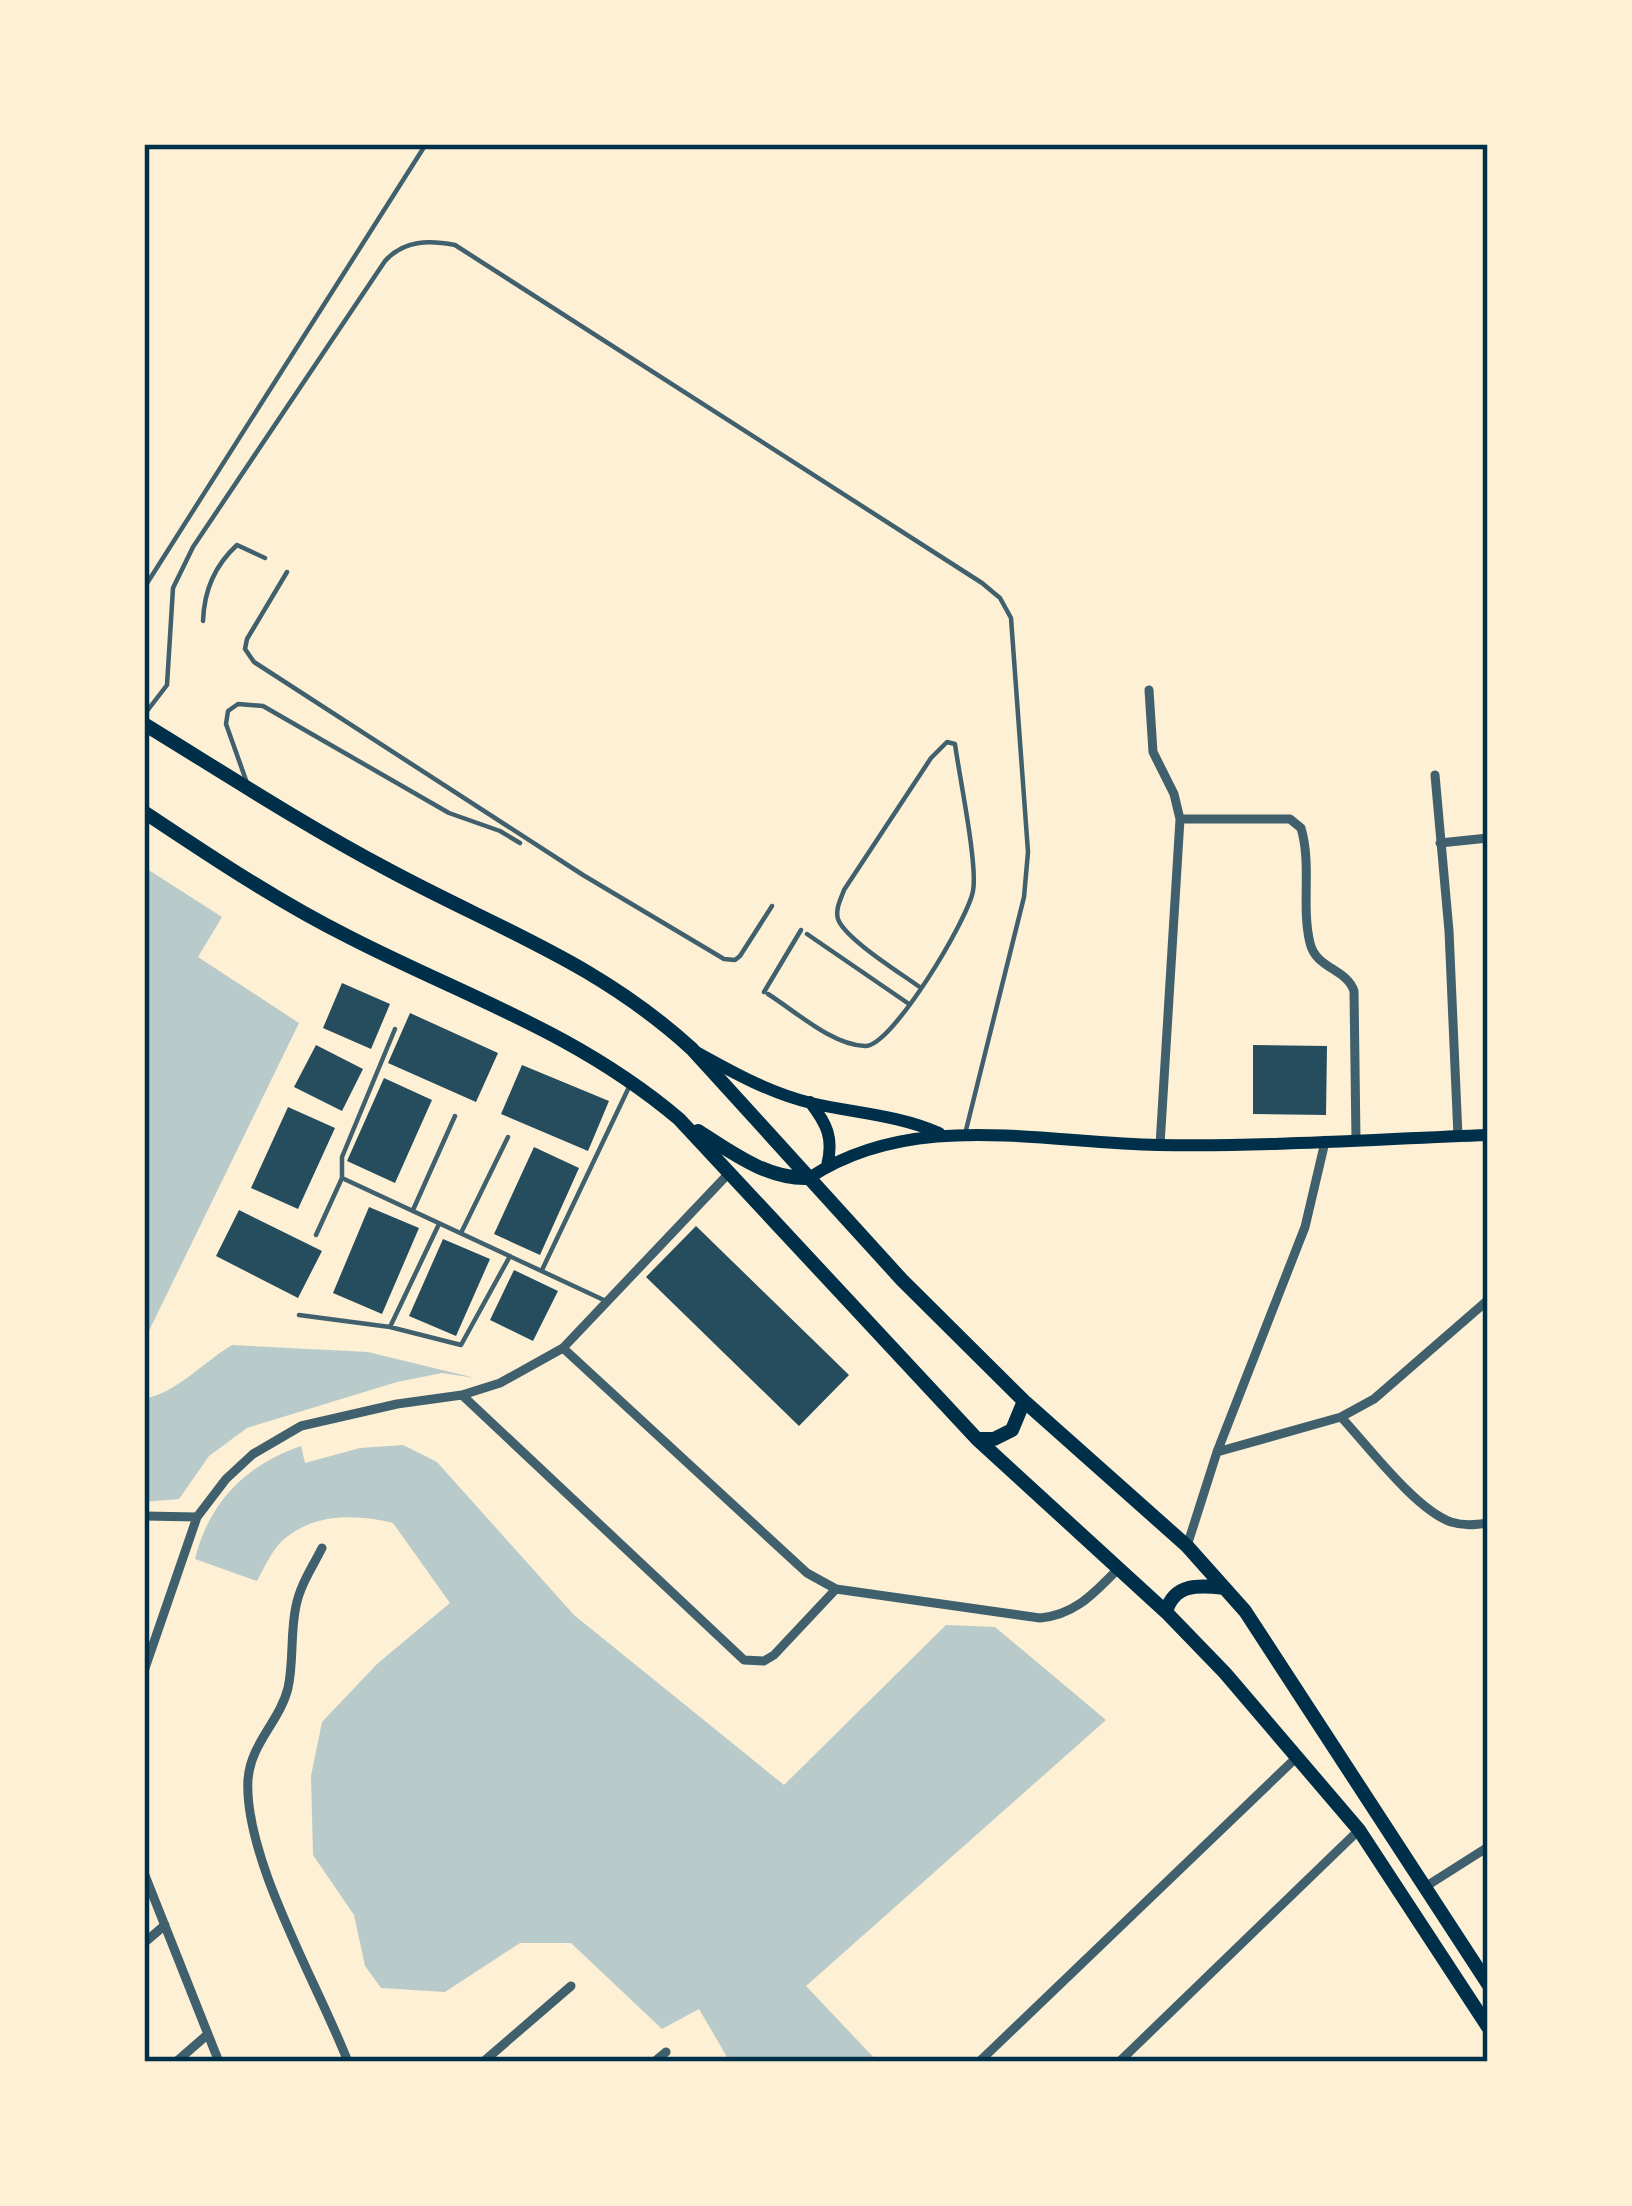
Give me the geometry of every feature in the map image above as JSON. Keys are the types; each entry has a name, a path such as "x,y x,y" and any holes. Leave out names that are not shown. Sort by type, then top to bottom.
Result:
{"main road":[{"path":"144,724 384,868 582,966 655,1015 692,1049 916,1294 1024,1401 1187,1546 1245,1611 1488,1984"},
{"path":"144,812 298,910 521,1016 632,1080 679,1119 977,1439 1166,1612 1299,1756 1359,1830 1488,2027"},
{"path":"692,1049 735,1074 810,1102 964,1136 1160,1145 1488,1135"},
{"path":"810,1102 825,1121 832,1143 827,1166"},
{"path":"679,1119 764,1169 789,1178 809,1178 874,1145 940,1133"},
{"path":"977,1439 994,1439 1012,1430 1024,1401"},
{"path":"1166,1612 1169,1599 1187,1587 1224,1588"}],"street":[{"path":"1149,689 1153,752 1174,794 1180,819 1160,1145"},
{"path":"1435,775 1449,931 1458,1136"},
{"path":"1180,819 1298,822 1305,840 1310,946 1316,957 1345,976 1354,991 1357,1140"},
{"path":"1440,843 1488,838"},
{"path":"1187,1546 1217,1452 1304,1227 1325,1142"},
{"path":"144,1671 197,1517 253,1454 301,1426 462,1395 500,1383 563,1348 730,1172"},
{"path":"1217,1452 1341,1418 1374,1399 1488,1300"},
{"path":"563,1348 807,1573 836,1589 1058,1617 1082,1604 1117,1570"},
{"path":"462,1395 744,1660 764,1661 774,1654 836,1589"},
{"path":"1341,1418 1445,1520 1465,1526 1488,1523"},
{"path":"144,1516 197,1517"},
{"path":"322,1548 296,1603 285,1698 257,1744 248,1777 250,1808 267,1874 348,2062"},
{"path":"981,2060 1299,1756"},
{"path":"1119,2062 1359,1830"},
{"path":"1424,1886 1488,1846"},
{"path":"144,1873 219,2062"},
{"path":"144,1942 165,1925"},
{"path":"483,2062 571,1986"},
{"path":"176,2062 208,2034"},
{"path":"654,2062 666,2053"}],"lane":[{"path":"144,588 426,144"},
{"path":"144,715 167,685 173,589 193,547 386,261 411,244 454,245 1000,598 1011,618 1028,852 1024,897 964,1136"},
{"path":"203,620 204,595 229,552 237,545 265,558"},
{"path":"286,572 247,639 245,649 254,662 584,875 724,959 740,956 772,906"},
{"path":"249,788 226,724 228,711 238,704 263,706 449,813 520,843"},
{"path":"909,1004 804,932 766,993 844,1042 861,1047 874,1046 909,1004 921,988 974,888 955,744 947,742 931,758 844,890 838,908 838,921 849,934 921,988"},
{"path":"316,1235 342,1178 342,1157 395,1029"},
{"path":"542,1270 632,1080"},
{"path":"413,1210 454,1116"},
{"path":"461,1233 508,1137"},
{"path":"342,1178 609,1302"},
{"path":"390,1328 440,1223"},
{"path":"298,1316 390,1328 454,1346 466,1342 510,1256"}],"shaded area":[{"path":"144,867 222,917 198,957 299,1023 144,1341"},
{"path":"232,1345 368,1352 475,1378 442,1373 397,1382 247,1428 209,1456 179,1499 144,1502 144,1398 177,1385"},
{"path":"403,1445 437,1462 574,1615 784,1785 946,1625 995,1627 1106,1720 806,1986 878,2062 730,2062 699,2009 662,2029 571,1943 520,1943 445,1992 381,1988 365,1966 354,1915 313,1855 311,1776 322,1722 377,1664 450,1603 393,1523 379,1520 335,1518 295,1531 279,1544 257,1581 195,1559 220,1503 247,1475 281,1454 301,1446 305,1463 360,1448"}],"building":[{"path":"342,983 390,1004 371,1049 323,1028"},
{"path":"410,1013 498,1053 476,1102 388,1063"},
{"path":"316,1045 363,1069 342,1111 294,1087"},
{"path":"1253,1045 1327,1046 1326,1115 1253,1114"},
{"path":"522,1065 609,1101 588,1151 501,1114"},
{"path":"384,1078 432,1100 395,1183 347,1161"},
{"path":"288,1107 335,1128 298,1209 251,1188"},
{"path":"534,1147 579,1168 540,1255 494,1234"},
{"path":"369,1207 419,1228 382,1314 333,1293"},
{"path":"239,1210 322,1251 298,1298 216,1256"},
{"path":"696,1226 849,1375 799,1426 646,1277"},
{"path":"443,1239 490,1259 456,1336 409,1316"},
{"path":"514,1270 558,1291 533,1341 490,1320"}]}
